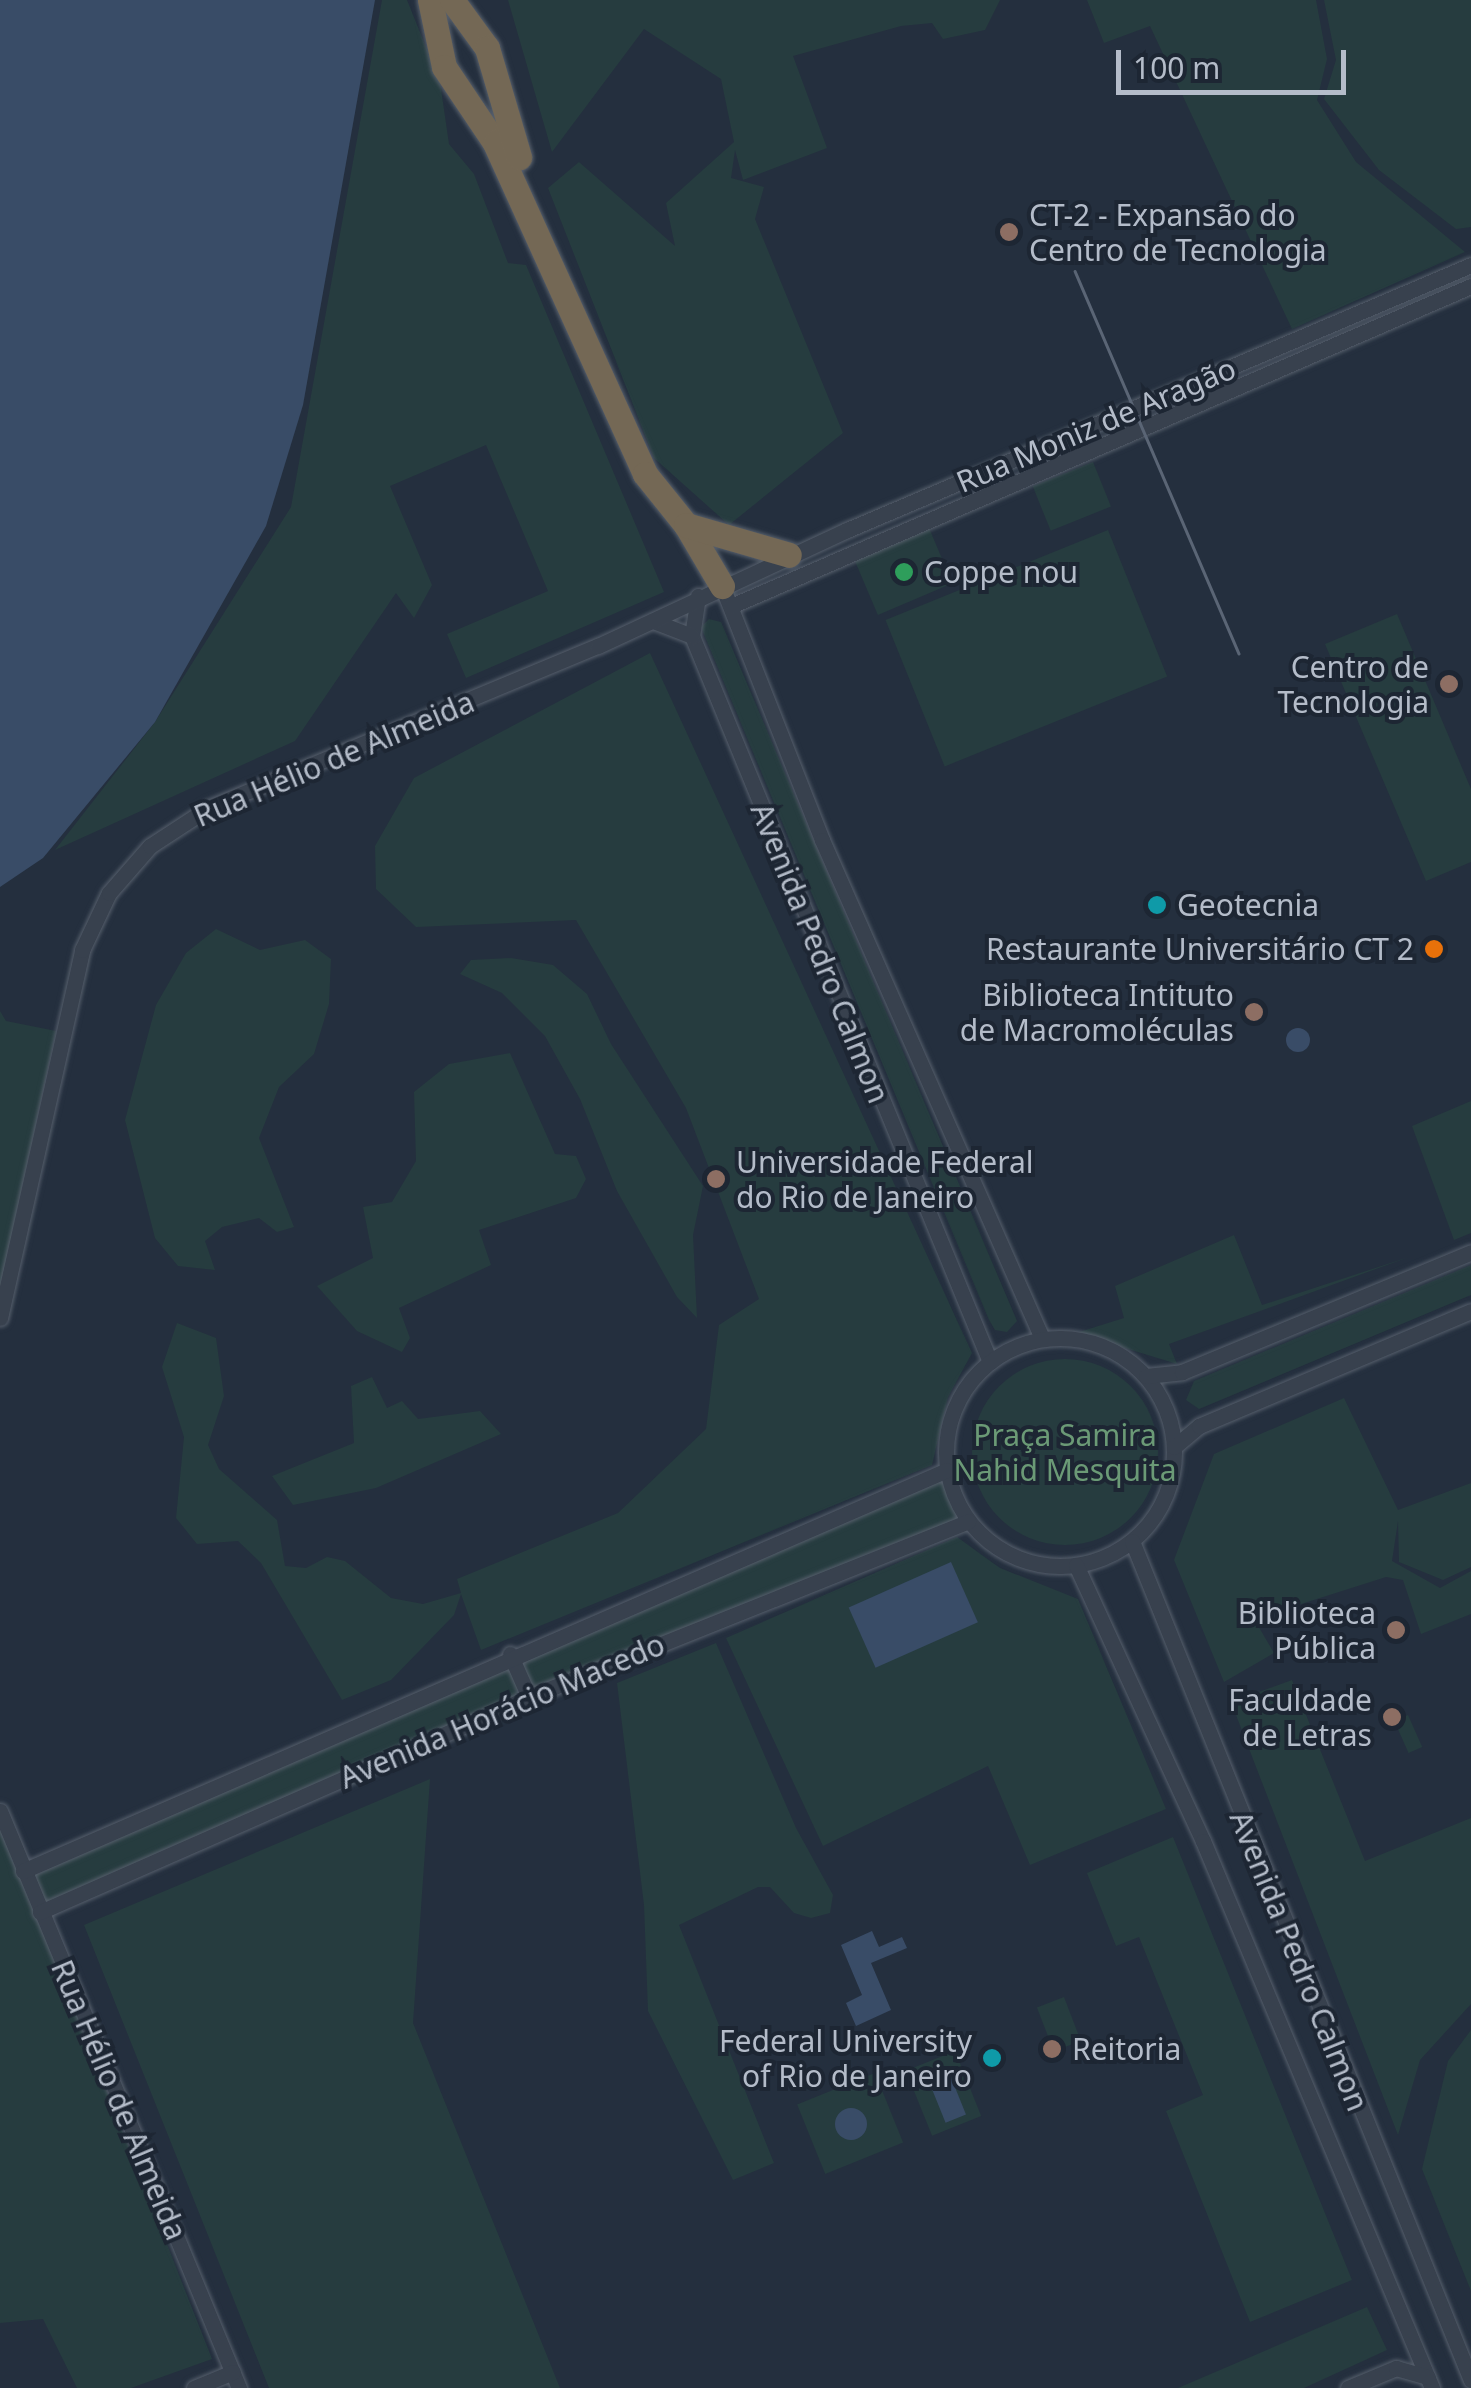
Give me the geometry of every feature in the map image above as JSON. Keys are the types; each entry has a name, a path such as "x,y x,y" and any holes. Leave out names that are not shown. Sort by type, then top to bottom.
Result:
{"highway":[{"path":"430,0 444,67 490,132 535,213"},
{"path":"452,0 487,48 535,213 645,474 686,524 717,596"},
{"path":"686,524 789,556"}],"street":[{"name":"Rua Moniz de Aragão","path":"717,596 789,556 1471,266"},
{"name":"Rua Moniz de Aragão","path":"717,596 1471,286"},
{"name":"Rua Hélio de Almeida","path":"0,1318 82,950 127,868 208,808 717,596"},
{"path":"653,621 692,636 717,596"},
{"name":"Avenida Pedro Calmon","path":"717,596 1042,1338"},
{"name":"Avenida Pedro Calmon","path":"692,636 990,1362"},
{"path":"1146,1376 1182,1372 1471,1252"},
{"path":"1174,1447 1199,1426 1471,1310"},
{"path":"1042,1338 1097,1344 1146,1376 1166,1412 1174,1447 1170,1482 1156,1514 1132,1540 1076,1566 1016,1558 968,1521 947,1470 954,1410 990,1362 1042,1338"},
{"name":"Avenida Horácio Macedo","path":"24,1870 510,1654 947,1470"},
{"name":"Avenida Horácio Macedo","path":"40,1912 528,1697 968,1521"},
{"name":"Avenida Pedro Calmon","path":"1132,1540 1471,2380"},
{"name":"Avenida Pedro Calmon","path":"1076,1566 1203,1842 1430,2382"},
{"path":"510,1654 528,1697"},
{"name":"Rua Hélio de Almeida","path":"0,1811 236,2380"},
{"path":"1348,2388 1396,2368 1412,2337"},
{"path":"1396,2368 1430,2382"},
{"path":"194,2388 236,2380"}],"green space":[{"path":"382,0 407,0 440,82 449,144 474,174 508,263 526,265 664,592 466,678 447,634 548,591 486,445 390,486 432,585 414,618 396,593 295,741 55,850 155,722 291,507"},
{"path":"508,0 1000,0 985,30 943,39 932,23 901,26 793,56 827,148 743,180 735,150 731,178 764,187 755,219 843,433 729,525 654,458 548,188 579,162 675,246 666,203 734,142 721,79 644,29 552,152"},
{"path":"1087,0 1316,0 1327,59 1317,100 1356,162 1465,252 1292,329 1150,26 1104,43"},
{"path":"1324,0 1471,0 1471,227 1456,229 1379,170 1324,99 1336,60"},
{"path":"1093,462 1111,507 1051,531 1033,486"},
{"name":"Coppe nou","path":"929,528 952,583 878,615 854,560"},
{"path":"1108,530 1167,676 945,766 885,620"},
{"path":"1397,614 1471,789 1471,862 1426,881 1325,644"},
{"path":"709,619 721,622 1017,1321 1007,1332 995,1330 989,1320 701,627"},
{"path":"650,653 972,1353 948,1397 932,1465 481,1650 461,1594 454,1615 391,1680 342,1700 261,1563 238,1541 197,1544 176,1518 184,1437 162,1367 177,1323 216,1338 224,1396 208,1445 219,1469 277,1520 285,1566 306,1568 327,1557 345,1561 391,1598 423,1604 461,1593 457,1579 618,1513 706,1429 719,1325 759,1299 686,1108 576,920 416,927 376,889 375,846 414,778"},
{"path":"216,929 260,950 305,940 331,959 329,1004 314,1054 279,1087 259,1138 294,1227 277,1232 259,1218 222,1227 205,1241 215,1270 178,1266 155,1238 125,1120 156,1005 186,953"},
{"path":"511,958 553,965 587,994 611,1044 703,1186 693,1235 697,1318 677,1297 617,1191 580,1099 545,1036 502,993 460,974 471,960"},
{"path":"0,1011 6,1021 56,1031 0,1288"},
{"path":"510,1053 555,1154 576,1156 586,1179 576,1198 479,1230 491,1265 399,1308 410,1338 402,1352 357,1331 317,1286 373,1258 363,1207 392,1202 416,1161 414,1092 449,1064"},
{"path":"1471,1101 1471,1233 1454,1240 1412,1126"},
{"path":"1234,1235 1262,1305 1409,1257 1169,1344 1177,1364 1076,1333 1124,1318 1115,1286"},
{"path":"1471,1265 1471,1295 1199,1409 1186,1400 1194,1381"},
{"name":"Praça Samira Nahid Mesquita","path":"1065,1359 1101,1366 1131,1386 1151,1416 1158,1452 1151,1488 1131,1518 1101,1538 1065,1545 1029,1538 999,1518 979,1488 972,1452 979,1416 999,1386 1029,1366"},
{"path":"372,1377 387,1408 402,1401 418,1419 480,1411 501,1434 376,1488 293,1505 272,1476 354,1443 351,1386"},
{"path":"1344,1398 1398,1510 1471,1483 1471,1567 1443,1580 1399,1562 1398,1521 1392,1561 1440,1588 1471,1571 1471,1614 1421,1634 1403,1580 1386,1577 1276,1612 1262,1627 1254,1619 1274,1653 1224,1682 1174,1560 1214,1454"},
{"path":"947,1470 968,1521 529,1697 40,1912 23,1871"},
{"path":"957,1537 1000,1568 1078,1599 1166,1809 1030,1865 988,1766 823,1846 726,1638"},
{"path":"716,1643 796,1828 833,1895 830,1913 811,1918 794,1913 770,1887 758,1887 679,1925 774,2163 733,2180 648,2011 644,1905 617,1683"},
{"path":"1292,1680 1365,1861 1471,1818 1471,2004 1420,2060 1398,2135 1231,1702"},
{"path":"1408,1715 1422,1747 1409,1753 1394,1721"},
{"path":"430,1779 413,2023 560,2388 269,2388 84,1925"},
{"path":"0,1818 212,2359 131,2388 77,2388 43,2319 0,2323"},
{"path":"1173,1837 1352,2280 1250,2322 1166,2111 1203,2095 1139,1937 1116,1946 1087,1873"},
{"path":"1064,1997 1081,2041 1054,2051 1037,2007"},
{"path":"1471,2030 1471,2291 1422,2169 1448,2061"},
{"path":"955,2051 981,2116 932,2136 906,2071"},
{"path":"875,2073 903,2143 825,2174 797,2104"},
{"path":"1367,2307 1387,2350 1304,2388 1178,2388"}],"water":[{"path":"0,0 375,0 303,405 266,526 155,722 43,858 0,887"},
{"path":"1298,1028 1307,1031 1307,1049 1298,1052 1289,1049 1286,1040 1289,1031"},
{"path":"951,1562 978,1622 876,1668 849,1608"},
{"path":"872,1931 879,1947 902,1937 907,1948 871,1963 891,2010 856,2026 846,2003 862,1995 841,1945"},
{"path":"948,2070 966,2115 946,2123 928,2078"},
{"path":"851,2108 862,2113 867,2124 862,2135 851,2140 840,2135 835,2124 840,2113"}],"tram line":[{"path":"1075,271 1239,653"}],"place":[{"name":"CT-2 - Expansão do Centro de Tecnologia","path":"1009,232"},
{"name":"Coppe nou","path":"904,572"},
{"name":"Centro de Tecnologia","path":"1449,684"},
{"name":"Geotecnia","path":"1157,905"},
{"name":"Restaurante Universitário CT 2","path":"1434,949"},
{"name":"Biblioteca Intituto de Macromoléculas","path":"1254,1012"},
{"name":"Universidade Federal do Rio de Janeiro","path":"716,1179"},
{"name":"Biblioteca Pública","path":"1396,1630"},
{"name":"Faculdade de Letras","path":"1392,1717"},
{"name":"Reitoria","path":"1052,2049"},
{"name":"Federal University of Rio de Janeiro","path":"992,2058"}]}
